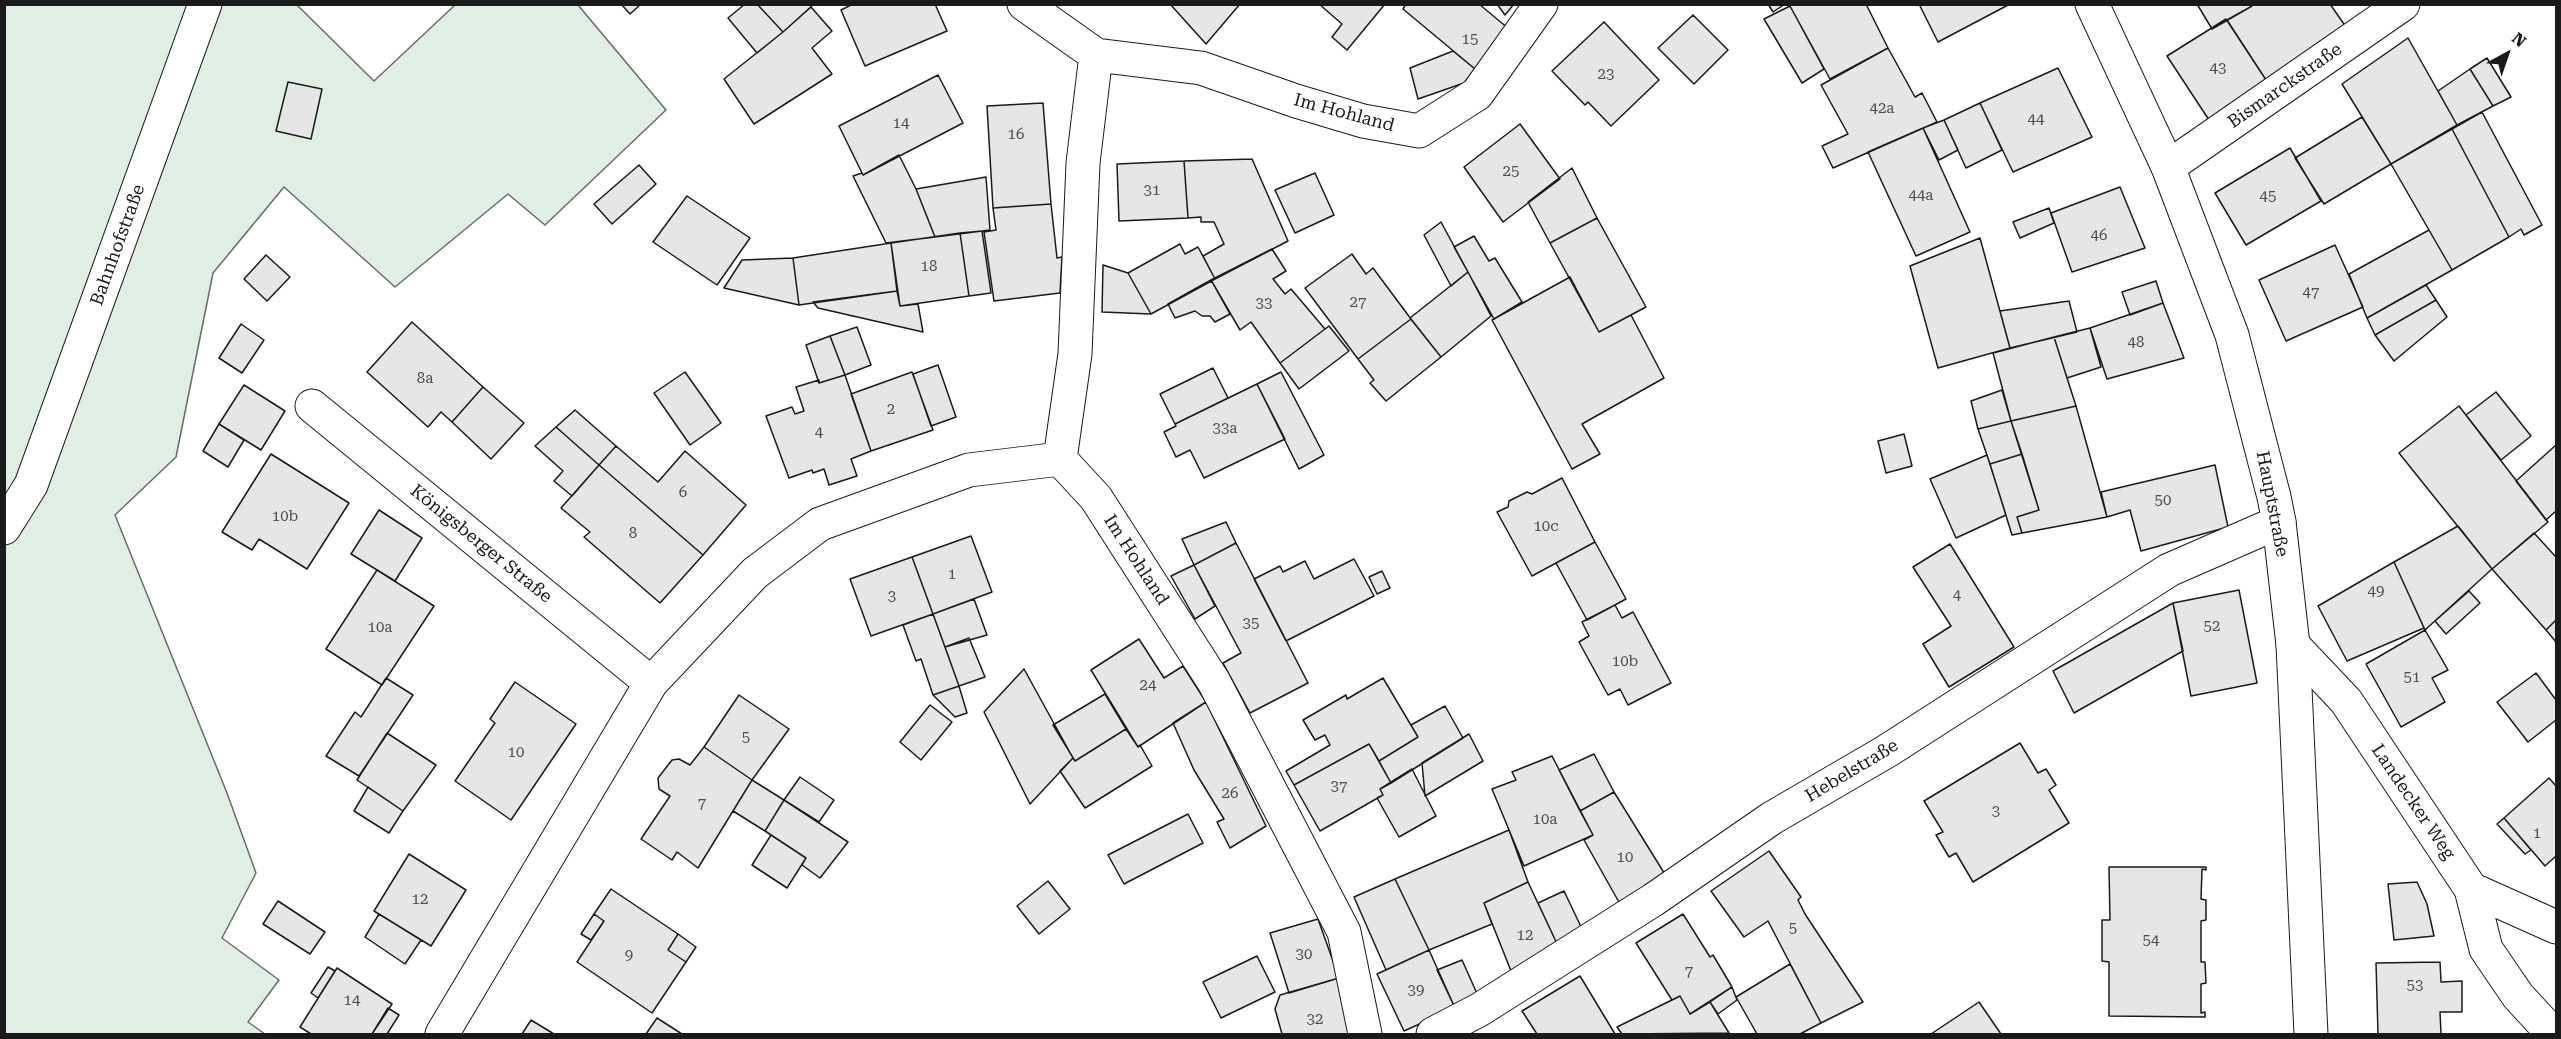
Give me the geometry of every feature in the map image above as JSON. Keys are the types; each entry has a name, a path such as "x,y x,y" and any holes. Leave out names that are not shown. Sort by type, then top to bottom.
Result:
{"street":[{"name":"Bahnhofstraße","path":"4,528 31,485 205,4"},
{"name":"Im Hohland","path":"1024,4 1096,55 1201,68 1296,101 1363,121 1419,131 1477,94 1541,4"},
{"name":"Hauptstraße","path":"2092,4 2168,167 2232,335 2279,522 2293,645 2311,1035"},
{"name":"Bismarckstraße","path":"2168,167 2403,4"},
{"path":"442,1035 651,683 755,573 820,524 969,470 1060,459 1075,354 1083,162 1096,55"},
{"name":"Königsberger Straße","path":"312,406 651,683"},
{"name":"Im Hohland","path":"1060,459 1096,498 1214,682 1344,932 1365,1035"},
{"name":"Hebelstraße","path":"1433,1035 1498,998 1653,900 1772,818 1887,751 2169,570 2279,522"},
{"name":"Landecker Weg","path":"2293,645 2346,701 2471,889"},
{"path":"2471,889 2556,927"},
{"path":"2471,889 2487,949 2518,996 2553,1035"}],"green space":[{"path":"5,5 297,5 374,81 455,5 578,5 666,110 545,225 508,194 395,287 284,187 213,273 176,457 115,515 227,793 256,873 222,938 279,980 248,1022 265,1034 5,1034"}],"building":[{"path":"621,4 641,4 630,14"},
{"path":"745,4 757,4 783,32 757,53 728,18"},
{"path":"757,4 814,4 783,32"},
{"path":"853,4 935,4 947,31 865,66 841,10"},
{"path":"1170,4 1240,4 1206,44"},
{"path":"1319,4 1385,4 1347,50 1332,37 1342,24"},
{"path":"1406,4 1479,4 1509,29 1475,69 1403,9"},
{"path":"1497,4 1514,4 1505,15"},
{"path":"1768,4 1785,4 1773,12"},
{"path":"1793,4 1866,4 1888,48 1830,79 1790,6"},
{"path":"1919,4 2010,4 1938,42"},
{"path":"2197,4 2251,4 2252,6 2212,29"},
{"path":"2251,4 2330,4 2346,27 2268,83 2227,20 2252,6"},
{"path":"1790,6 1824,69 1802,83 1764,19"},
{"path":"811,7 832,31 812,48 832,74 754,124 724,79"},
{"path":"1693,15 1728,50 1694,84 1658,48"},
{"path":"2226,19 2268,83 2209,120 2167,56"},
{"path":"1604,22 1659,80 1611,126 1588,102 1585,105 1552,71"},
{"path":"2408,38 2457,125 2391,164 2342,84"},
{"path":"1888,48 1915,97 1922,93 1937,122 1833,168 1822,146 1848,134 1821,85"},
{"path":"1453,51 1475,69 1464,83 1418,99 1410,68"},
{"path":"2487,58 2511,97 2493,106 2470,69"},
{"path":"2058,68 2092,137 2013,172 1980,103"},
{"path":"2470,69 2493,106 2457,125 2438,91"},
{"path":"938,75 963,123 863,175 839,126"},
{"path":"288,82 322,89 311,139 276,131"},
{"path":"1043,103 1051,204 993,208 987,106"},
{"path":"1980,103 2002,150 1966,168 1944,120"},
{"path":"2482,112 2542,225 2524,235 2521,229 2509,237 2452,129"},
{"path":"2362,117 2391,164 2324,204 2295,158"},
{"path":"1944,120 1958,150 1939,160 1923,128"},
{"path":"1520,124 1560,179 1503,222 1464,167"},
{"path":"1923,128 1970,232 1916,256 1868,152"},
{"path":"2452,129 2509,237 2452,270 2391,164"},
{"path":"2290,148 2321,201 2246,245 2215,193"},
{"path":"899,155 916,189 935,237 886,243 853,176 862,173 863,175"},
{"path":"1252,159 1288,241 1215,279 1203,256 1224,244 1214,222 1201,222 1201,217 1188,218 1184,161"},
{"path":"1184,161 1188,218 1119,221 1117,164"},
{"path":"639,165 656,184 612,224 594,204"},
{"path":"1572,168 1597,218 1550,243 1528,202"},
{"path":"1315,173 1334,215 1295,233 1275,190"},
{"path":"986,177 990,230 935,237 916,189"},
{"path":"2120,187 2145,248 2072,272 2051,213"},
{"path":"687,196 750,238 717,285 653,242"},
{"path":"1051,204 1057,258 1062,257 1060,293 994,301 984,232 996,230 993,208"},
{"path":"2049,208 2054,223 2020,238 2013,222"},
{"path":"1597,218 1646,307 1599,332 1550,243"},
{"path":"1441,222 1468,272 1451,286 1424,235"},
{"path":"2429,230 2452,270 2367,318 2349,274"},
{"path":"982,231 991,293 969,296 960,233"},
{"path":"960,233 969,296 900,306 891,243"},
{"path":"1474,236 1489,261 1495,258 1522,302 1494,319 1454,247"},
{"path":"1980,238 2010,348 1938,368 1910,266"},
{"path":"891,243 897,291 799,305 793,258"},
{"path":"1180,244 1185,254 1198,247 1215,279 1151,314 1128,273"},
{"path":"2335,245 2363,307 2286,341 2259,280"},
{"path":"1272,249 1286,271 1273,279 1285,294 1291,289 1325,329 1280,363 1251,322 1240,330 1211,280"},
{"path":"1352,254 1366,274 1373,268 1411,319 1358,359 1305,288"},
{"path":"266,255 290,277 267,301 244,279"},
{"path":"793,258 799,305 724,288 742,260"},
{"path":"1103,265 1128,273 1151,314 1102,312"},
{"path":"1468,272 1491,316 1441,357 1410,318"},
{"path":"1570,277 1599,332 1631,315 1664,378 1582,424 1600,454 1572,469 1492,320"},
{"path":"1211,280 1230,314 1215,322 1210,316 1202,316 1195,311 1175,318 1168,304"},
{"path":"2156,281 2163,303 2130,315 2122,292"},
{"path":"2426,285 2436,300 2375,335 2367,318"},
{"path":"897,291 900,306 918,304 923,332 818,308 813,302"},
{"path":"2436,300 2447,317 2394,361 2375,335"},
{"path":"2069,301 2077,332 2010,348 2000,311"},
{"path":"2163,303 2184,358 2107,379 2090,328"},
{"path":"1411,319 1441,357 1386,401 1370,383 1374,380 1358,359"},
{"path":"412,322 483,387 452,422 441,412 428,427 367,372"},
{"path":"241,324 264,340 242,373 219,358"},
{"path":"1329,326 1349,351 1299,389 1280,363"},
{"path":"857,327 871,365 845,375 830,336"},
{"path":"2090,328 2101,367 2067,378 2054,337"},
{"path":"830,336 845,375 819,383 806,345"},
{"path":"2054,337 2076,406 2011,421 1993,353"},
{"path":"938,365 956,417 931,426 913,374"},
{"path":"1213,368 1228,398 1175,424 1160,394"},
{"path":"685,372 721,423 690,445 654,393"},
{"path":"912,372 933,430 871,451 851,394"},
{"path":"1281,372 1324,455 1299,469 1257,384"},
{"path":"845,375 871,451 851,459 857,476 829,485 824,469 813,473 812,470 789,478 766,416 792,407 795,414 804,411 796,387"},
{"path":"1257,384 1285,439 1204,478 1190,450 1176,457 1164,432 1176,426 1175,424"},
{"path":"244,385 285,411 261,450 219,424"},
{"path":"483,387 524,423 491,459 452,422"},
{"path":"2002,390 2011,421 1978,429 1971,401"},
{"path":"2496,392 2531,436 2501,460 2466,415"},
{"path":"2076,406 2107,517 2022,533 2017,517 2039,510 2011,421"},
{"path":"2459,406 2548,522 2492,569 2399,453"},
{"path":"575,410 616,446 599,465 556,427"},
{"path":"2011,421 2022,454 1990,464 1978,429"},
{"path":"219,424 244,440 228,467 203,451"},
{"path":"556,427 599,465 572,496 554,481 563,471 535,446"},
{"path":"1904,434 1912,466 1886,473 1878,441"},
{"path":"2556,445 2556,511 2546,520 2516,481"},
{"path":"616,446 658,482 685,451 746,505 703,555 599,465"},
{"path":"271,454 349,503 307,569 259,539 252,550 222,532"},
{"path":"2022,454 2039,510 2017,517 2022,533 2012,535 1990,464"},
{"path":"1987,455 2006,515 1956,538 1930,479"},
{"path":"599,465 703,555 660,603 584,537 590,532 561,508"},
{"path":"2215,465 2228,527 2141,551 2130,510 2107,517 2101,492"},
{"path":"1562,478 1595,542 1532,576 1497,512 1508,507 1509,501 1527,492 1532,494"},
{"path":"379,510 422,538 395,581 351,554"},
{"path":"1226,522 1236,543 1194,565 1182,539"},
{"path":"2458,526 2492,569 2425,630 2394,562"},
{"path":"2534,533 2556,557 2556,620 2546,630 2492,569"},
{"path":"971,536 992,592 933,614 912,557"},
{"path":"1595,542 1626,599 1587,620 1556,563"},
{"path":"1236,543 1308,683 1250,713 1223,663 1241,653 1194,565"},
{"path":"1950,544 2014,647 1949,687 1923,644 1951,626 1913,567"},
{"path":"912,557 933,614 871,636 850,579"},
{"path":"1354,559 1374,596 1286,641 1254,579 1280,566 1283,572 1305,561 1314,579"},
{"path":"2394,562 2424,628 2347,661 2318,606"},
{"path":"1194,565 1215,606 1195,619 1171,576"},
{"path":"377,570 434,606 382,685 326,649"},
{"path":"1382,571 1390,588 1377,594 1369,577"},
{"path":"2239,590 2257,683 2191,696 2173,603"},
{"path":"2469,591 2480,603 2446,634 2435,621"},
{"path":"974,599 987,635 945,647 933,614"},
{"path":"2173,603 2183,651 2074,713 2053,671"},
{"path":"1615,605 1622,618 1633,612 1671,683 1628,705 1620,689 1608,695 1579,642 1589,636 1582,622"},
{"path":"933,614 959,686 933,695 921,659 916,661 903,625"},
{"path":"2556,620 2556,642 2546,630"},
{"path":"2425,630 2448,670 2432,678 2445,702 2401,727 2366,664"},
{"path":"969,638 985,677 959,686 945,647"},
{"path":"1139,639 1164,678 1183,666 1206,702 1138,747 1091,670"},
{"path":"1024,669 1073,758 1030,804 984,712"},
{"path":"2536,673 2556,700 2556,720 2528,742 2497,702"},
{"path":"386,678 413,695 359,776 326,756 355,712 361,717"},
{"path":"1383,678 1418,737 1379,761 1369,744 1294,785 1286,771 1330,745 1325,735 1315,740 1303,720 1346,695 1347,699"},
{"path":"515,682 576,724 511,820 455,781 495,723 490,719"},
{"path":"959,686 967,713 955,717 933,695"},
{"path":"1105,694 1126,729 1075,761 1053,725"},
{"path":"739,695 789,729 752,780 704,747"},
{"path":"1206,702 1266,826 1230,848 1217,822 1224,819 1194,770 1173,723"},
{"path":"930,705 952,722 921,760 900,742"},
{"path":"1445,706 1463,738 1391,783 1379,761 1418,737 1411,725"},
{"path":"1126,729 1138,747 1140,745 1152,766 1085,808 1060,771 1073,758 1075,761"},
{"path":"387,733 436,765 403,811 357,780"},
{"path":"1469,734 1483,761 1425,796 1422,763"},
{"path":"2020,743 2038,773 2046,769 2056,785 2049,790 2069,823 1973,882 1956,853 1949,857 1936,835 1943,832 1924,801"},
{"path":"1369,744 1391,783 1380,789 1383,795 1320,831 1294,785"},
{"path":"704,747 752,780 698,868 677,852 672,860 641,839 670,796 659,789 658,778 672,760 679,759 690,765"},
{"path":"1594,754 1614,792 1580,811 1559,770"},
{"path":"1552,756 1593,835 1524,866 1492,789 1516,780 1512,772"},
{"path":"1412,769 1436,816 1399,837 1377,798 1383,795 1380,789"},
{"path":"800,777 834,800 819,822 784,800"},
{"path":"2549,778 2556,786 2556,856 2545,866 2504,818"},
{"path":"752,780 784,800 765,831 733,811"},
{"path":"368,787 403,811 389,833 354,811"},
{"path":"1614,792 1666,876 1620,904 1584,840 1593,835 1580,811"},
{"path":"784,800 848,842 820,878 802,865 806,858 765,831"},
{"path":"1188,814 1203,843 1124,884 1108,855"},
{"path":"2504,818 2531,850 2525,854 2497,824"},
{"path":"1509,830 1528,882 1484,903 1492,924 1429,950 1395,879"},
{"path":"771,835 806,858 787,888 752,865"},
{"path":"1769,851 1801,897 1798,900 1805,914 1863,1002 1821,1023 1768,921 1744,937 1711,891"},
{"path":"409,854 466,890 431,946 374,911"},
{"path":"2109,867 2206,867 2206,870 2202,869 2201,899 2206,900 2206,920 2201,921 2201,962 2205,962 2206,983 2201,984 2201,1013 2205,1012 2205,1017 2109,1016 2109,962 2102,961 2102,920 2110,920"},
{"path":"1395,879 1429,950 1386,970 1354,897"},
{"path":"1048,881 1070,909 1039,934 1017,906"},
{"path":"1528,882 1559,948 1511,971 1484,903"},
{"path":"2417,882 2427,904 2434,936 2394,940 2388,884"},
{"path":"611,889 678,934 668,950 686,962 652,1013 577,962 604,921 594,914"},
{"path":"1564,891 1584,933 1559,948 1538,903"},
{"path":"278,901 325,932 310,954 263,924"},
{"path":"379,914 421,940 405,964 365,937"},
{"path":"594,914 604,921 591,940 581,934"},
{"path":"1683,914 1710,957 1713,955 1732,987 1690,1014 1680,996 1672,1000 1636,943"},
{"path":"1318,919 1339,978 1289,993 1270,933"},
{"path":"678,934 696,947 686,962 668,950"},
{"path":"1429,950 1455,1008 1404,1031 1377,974"},
{"path":"1257,956 1275,992 1221,1018 1203,982"},
{"path":"1462,960 1479,998 1455,1008 1437,970"},
{"path":"2440,962 2441,982 2462,981 2462,1012 2440,1012 2441,1034 2378,1034 2376,963"},
{"path":"1790,964 1821,1023 1800,1034 1757,1034 1736,997"},
{"path":"328,967 335,971 318,998 311,993"},
{"path":"337,968 392,1004 372,1034 311,1034 300,1027"},
{"path":"1580,976 1615,1034 1537,1034 1522,1011"},
{"path":"1339,978 1351,1034 1282,1034 1275,1009 1280,995"},
{"path":"1732,987 1737,1000 1718,1014 1710,1002"},
{"path":"1680,996 1690,1014 1710,1002 1729,1033 1622,1034 1617,1027"},
{"path":"1979,1002 2001,1034 1931,1034"},
{"path":"388,1008 399,1015 387,1034 372,1034"},
{"path":"657,1018 682,1034 646,1034"},
{"path":"531,1020 554,1034 522,1034"}]}
